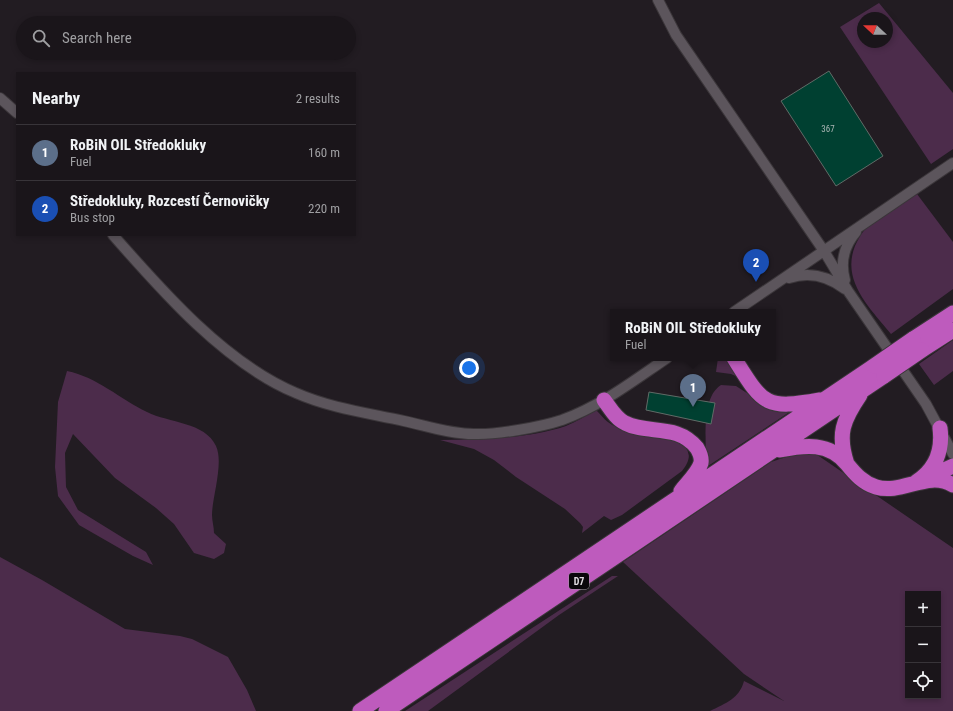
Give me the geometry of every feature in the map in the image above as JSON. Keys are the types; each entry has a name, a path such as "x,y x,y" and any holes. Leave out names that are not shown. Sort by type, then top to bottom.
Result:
{"highway":[{"name":"D7","path":"360,711 824,399 879,371 917,345 953,312"},
{"name":"D7","path":"917,345 953,330"},
{"path":"736,361 755,391 767,401 784,405 824,399"},
{"name":"D7","path":"386,711 863,390 879,371"},
{"path":"848,465 842,448 842,431 848,414 863,390"},
{"path":"604,400 614,414 624,423 674,433 691,442 700,452 701,462 697,470 673,501"},
{"path":"910,485 928,472 937,459 941,444 940,428"},
{"path":"773,451 802,445 816,446 831,451 848,465 856,476 875,487 896,489 933,479 941,480 953,485"},
{"path":"910,485 953,466"}],"street":[{"path":"658,0 676,35 824,251 848,291 926,404 953,454"},
{"path":"0,98 16,112"},
{"path":"738,309 953,162"},
{"path":"848,291 842,269 842,258 851,237 859,227"},
{"path":"114,236 155,284 212,337 241,361 295,393 320,402 441,430 473,434 506,432 561,420 604,400 662,361"},
{"path":"780,281 806,274 816,274 837,283 848,291"}],"shaded area":[{"path":"879,3 886,12 864,12"},
{"path":"857,17 857,48 893,48 893,20 953,93 953,149 931,164 840,27"},
{"path":"917,194 953,242 953,289 891,334 860,293 852,271 852,259 855,246 867,228 881,217"},
{"path":"953,340 953,371 934,385 919,364"},
{"path":"718,361 729,361 740,378 731,374 716,372"},
{"path":"67,371 98,383 147,412 186,424 204,432 211,438 216,446 219,462 212,508 212,520 214,533 226,544 224,553 214,559 194,553 174,524 156,508 115,478 73,434 65,453 66,487 78,510 146,552 153,565 133,556 79,525 58,496 55,467 58,402"},
{"path":"721,385 736,386 759,401 791,411 705,468 707,412 714,392"},
{"path":"596,410 612,425 653,433 679,442 687,449 689,459 682,471 622,515 611,520 604,516 582,533 583,527 565,509 516,477 494,460 474,449 440,440 504,438 536,434 566,426"},
{"path":"813,452 953,548 953,711 710,711 731,700 739,692 744,681 784,701 744,674 623,562 771,462 792,455"},
{"path":"0,557 125,629 192,639 228,657 247,690 256,711 0,711"},
{"path":"612,576 618,576 559,615 428,711 405,711"}],"building":[{"path":"829,71 883,156 836,186 781,101"},
{"path":"649,392 715,403 711,424 646,410"}],"place":[{"name":"Středokluky, Rozcestí Černovičky","path":"756,282"},
{"name":"RoBiN OIL Středokluky","path":"693,407"}]}
